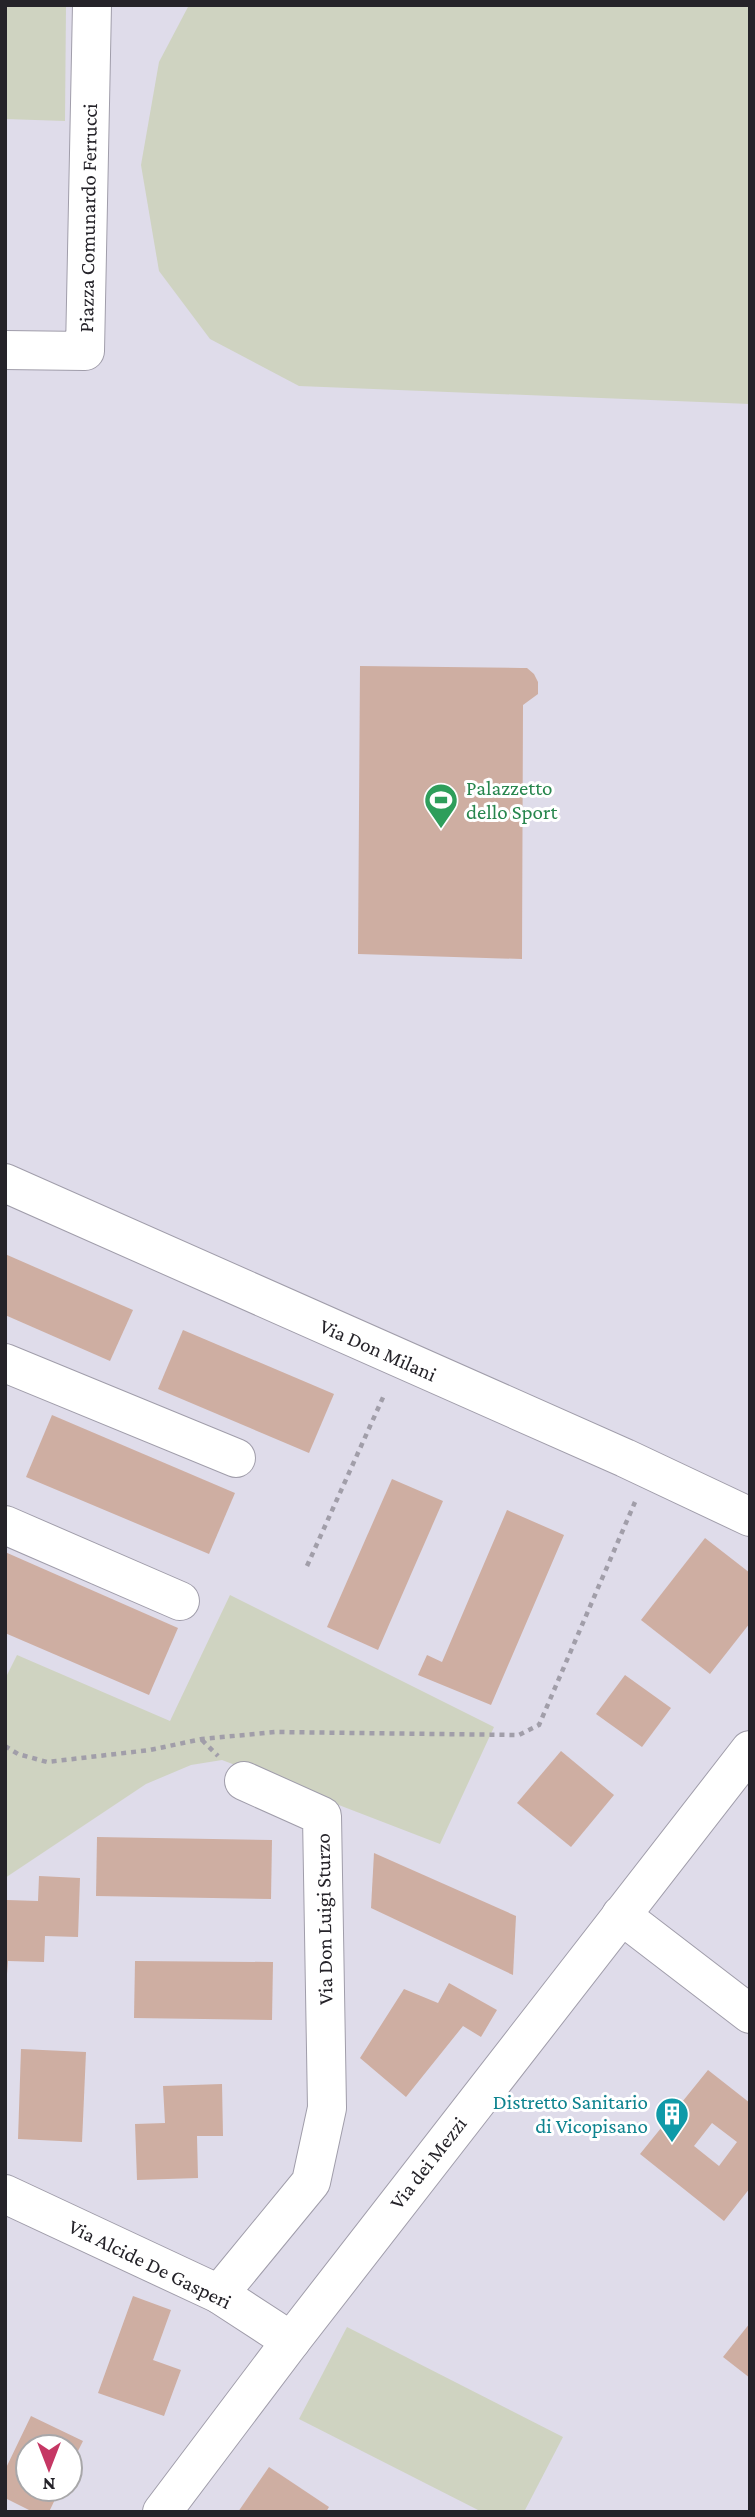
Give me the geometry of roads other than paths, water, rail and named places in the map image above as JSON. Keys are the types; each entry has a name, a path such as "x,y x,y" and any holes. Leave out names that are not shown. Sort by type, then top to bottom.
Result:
{"street":[{"name":"Piazza Comunardo Ferrucci","path":"5,350 85,351 92,5"},
{"name":"Via Don Milani","path":"5,1184 650,1470 750,1517"},
{"path":"5,1363 236,1458"},
{"path":"5,1525 180,1601"},
{"name":"Via dei Mezzi","path":"162,2512 291,2341 750,1750"},
{"name":"Via Don Luigi Sturzo","path":"219,2294 311,2182 327,2108 322,1816 244,1781"},
{"path":"621,1915 750,2014"},
{"name":"Via Alcide De Gasperi","path":"5,2194 219,2294 291,2341"}],"place":[{"name":"Palazzetto dello Sport","path":"441,830"},
{"name":"Distretto Sanitario di Vicopisano","path":"672,2144"}]}
